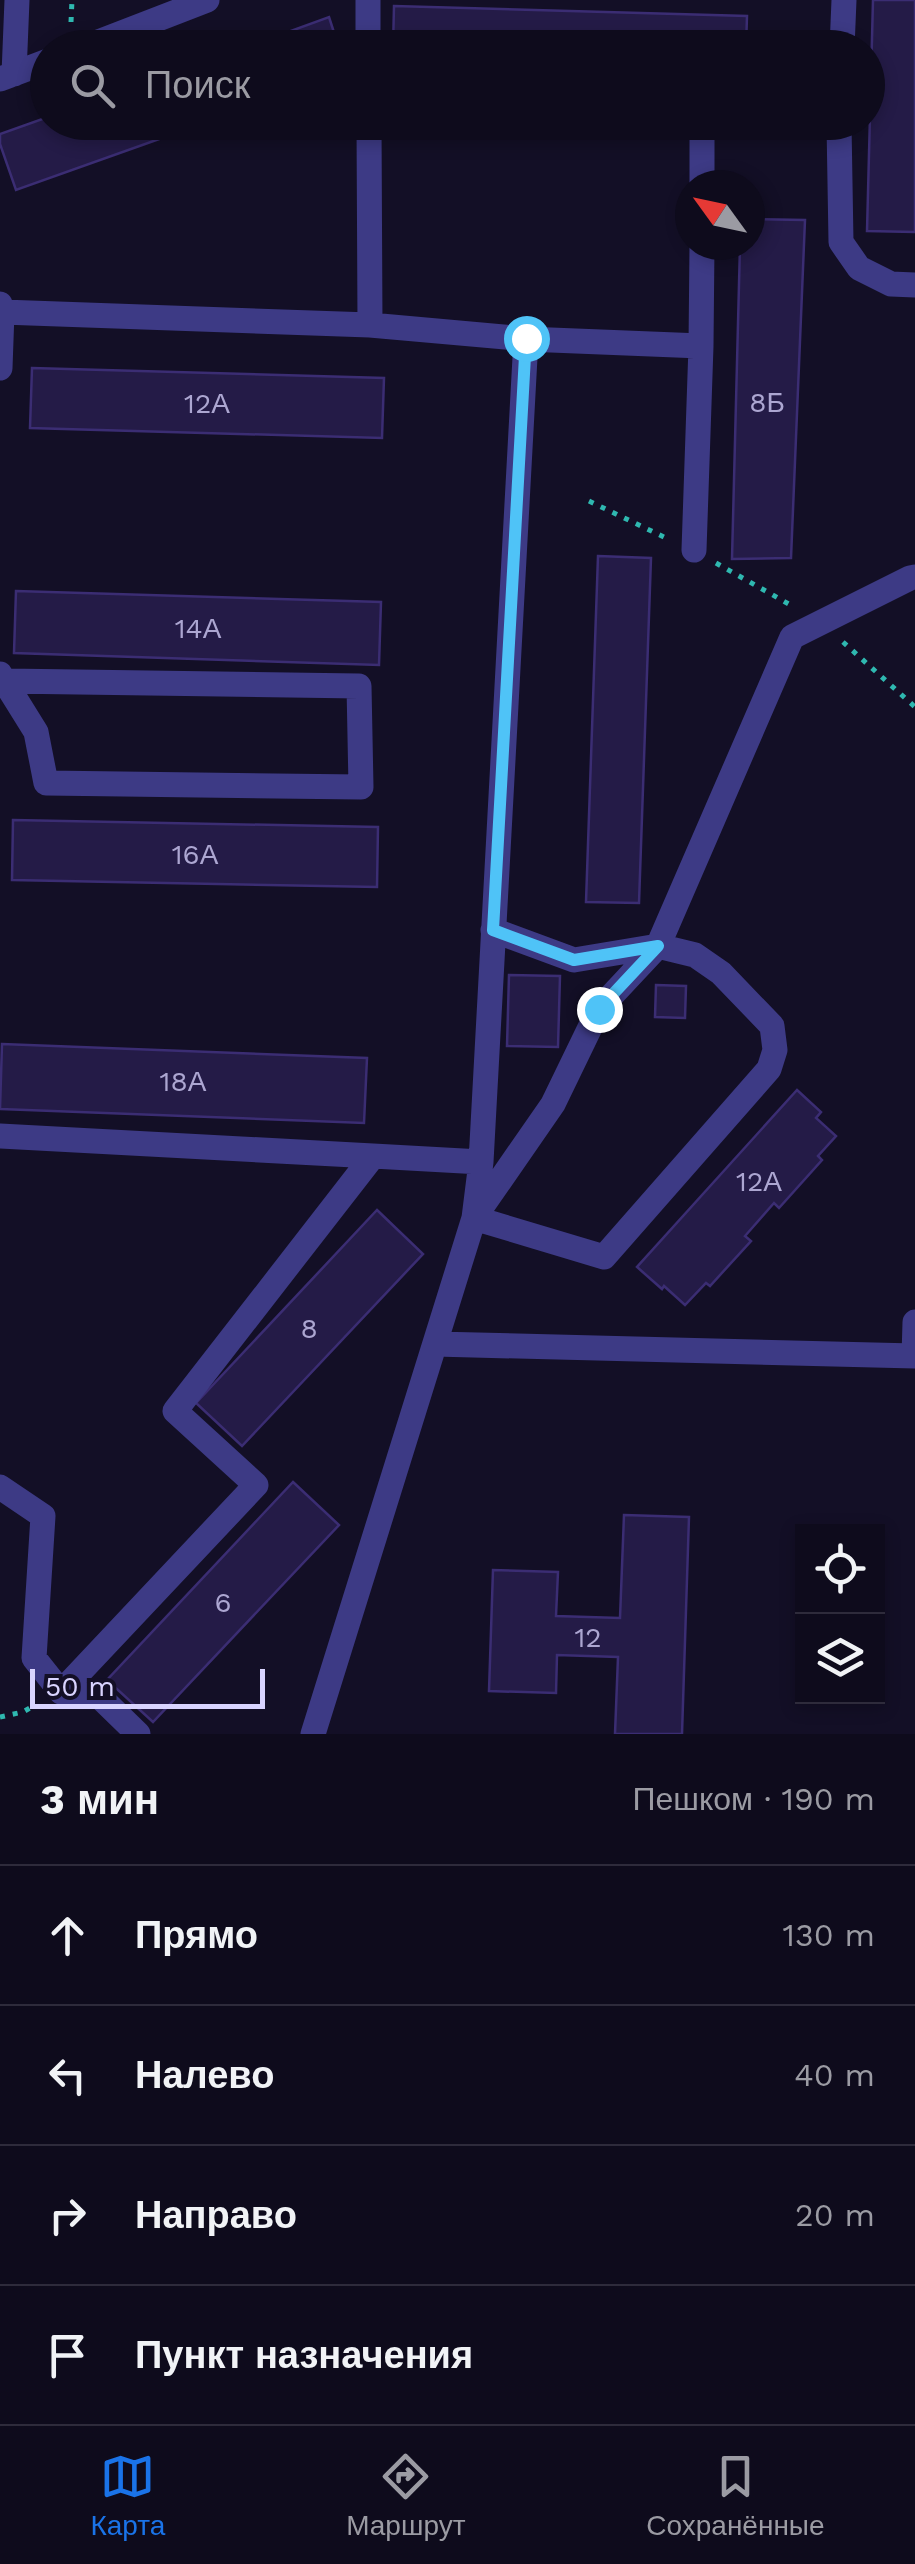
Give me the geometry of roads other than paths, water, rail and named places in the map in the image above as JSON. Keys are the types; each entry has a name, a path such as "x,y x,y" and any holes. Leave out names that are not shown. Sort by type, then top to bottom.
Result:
{"lane":[{"path":"7,77 17,0"},
{"path":"130,30 207,0"},
{"path":"368,0 368,30"},
{"path":"843,30 844,0"},
{"path":"369,140 370,326"},
{"path":"702,140 702,170"},
{"path":"839,140 841,242 858,268 890,284 915,285"},
{"path":"694,550 702,260"},
{"path":"0,368 1,310 701,346"},
{"path":"313,1734 474,1218 481,1162 526,338"},
{"path":"474,1218 553,1104 599,1009 658,946 792,637 915,577"},
{"path":"3,678 360,686 361,788 46,784 36,732 3,678"},
{"path":"474,1218 604,1257 769,1069 775,1050 772,1026 721,973 696,955 658,946 574,960 493,930"},
{"path":"0,1136 481,1162"},
{"path":"61,1692 256,1486 175,1411 373,1156"},
{"path":"435,1344 914,1356 915,1322"},
{"path":"0,1487 43,1516 34,1658 61,1692 99,1696 138,1734"}]}
